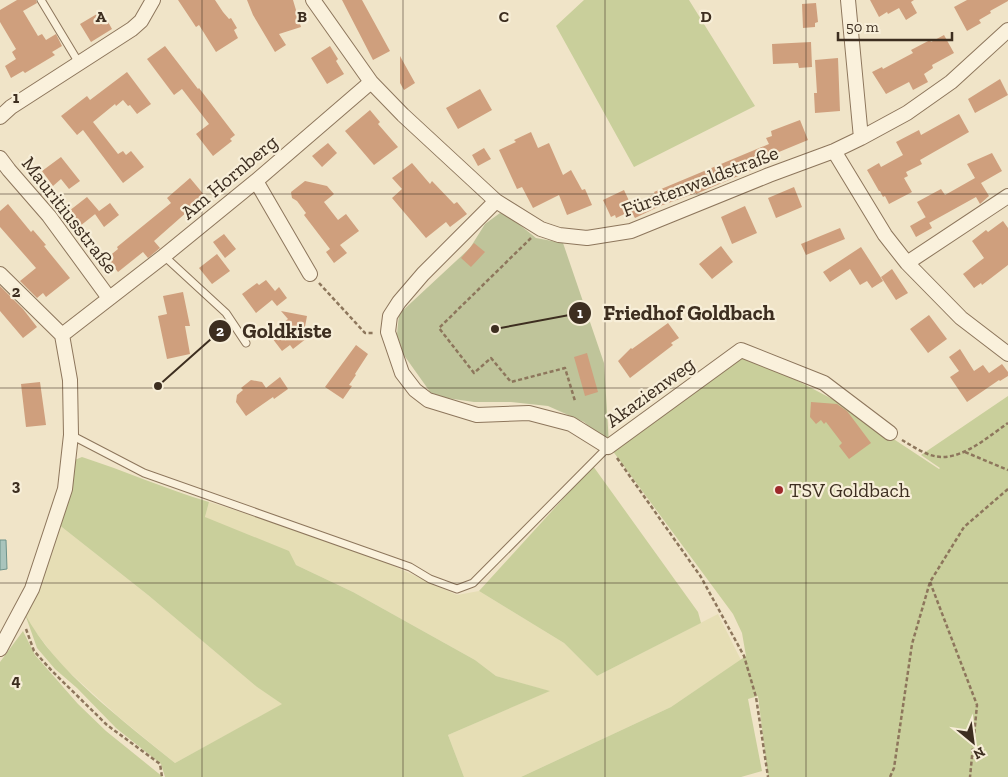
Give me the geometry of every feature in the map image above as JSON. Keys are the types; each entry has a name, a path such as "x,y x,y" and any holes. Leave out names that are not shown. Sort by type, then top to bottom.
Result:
{"street":[{"path":"0,116 132,29 141,21 153,0"},
{"name":"Fürstenwaldstraße","path":"314,0 371,82 403,115 496,201 541,229 559,235 587,238 631,231 769,175 834,151 861,138 907,112 951,82 1008,30"},
{"path":"848,0 861,138"},
{"name":"Am Hornberg","path":"109,298 256,181 371,82"},
{"path":"834,151 885,235 907,263 961,318 1008,354"},
{"name":"Mauritiusstraße","path":"0,158 49,216 109,298 62,335"},
{"path":"256,181 310,274"},
{"path":"907,263 1008,196"},
{"path":"388,332 390,316 399,302 423,274 496,201"},
{"path":"0,274 62,335 70,380 71,435 65,489 35,581 20,614 0,649"},
{"name":"Akazienweg","path":"388,332 402,373 416,390 428,400 477,415 529,413 571,424 608,447 741,350 824,383 890,433"}],"lane":[{"path":"41,0 80,63"},
{"path":"164,256 226,313 246,343"},
{"path":"71,435 144,473 410,567 430,579 456,589 473,583 608,447"}],"path":[{"path":"541,229 439,328 474,373 491,358 511,382 565,368 575,401"},
{"path":"310,274 365,333 388,332"},
{"path":"890,433 925,453 942,457 965,452 1008,423"},
{"path":"608,447 701,577 744,656 756,697 768,777"},
{"path":"965,452 1008,470"},
{"path":"890,777 894,768 912,644 930,582 964,527 1008,488"},
{"path":"930,582 977,705 970,777"},
{"path":"20,614 34,651 107,725 160,764 162,777"}],"shaded area":[{"path":"209,502 352,547 457,595 479,591 564,643 597,676 718,614 741,660 671,707 521,777 464,777 448,735 549,691 496,676 475,660 353,592 296,565 205,517"},
{"path":"58,524 148,595 257,687 283,704 175,763 120,718 68,671 32,627 25,614"}],"green space":[{"path":"584,0 689,0 755,106 634,167 556,26"},
{"path":"500,213 506,214 536,238 563,243 604,363 609,444 584,422 548,406 511,402 474,402 433,396 396,344 399,314 470,248 485,224"},
{"path":"738,357 779,371 836,401 939,469 921,455 1008,396 1008,777 768,777 758,696 748,699 762,771 741,777 521,777 671,707 746,656 742,633 733,614 612,450"},
{"path":"82,457 209,502 205,517 289,551 296,565 353,592 475,660 496,676 550,691 448,735 464,777 165,777 161,764 116,728 77,688 55,669 37,648 25,614 54,656 72,675 113,713 175,763 282,704 257,687 148,595 58,524 72,461"},
{"path":"593,466 698,612 701,623 597,676 564,643 479,591"},
{"path":"23,631 35,655 78,704 106,731 163,777 0,777 0,662"}],"water":[{"path":"0,540 6,540 7,569 0,570"}],"building":[{"path":"17,0 36,0 37,3 23,11 38,36 42,34 46,40 56,34 62,46 52,52 55,55 25,73 23,71 11,78 5,66 16,59 12,52 16,49 0,22 0,10"},
{"path":"178,0 215,0 229,19 231,18 237,28 234,30 238,38 216,52 199,25 196,27"},
{"path":"247,0 293,0 301,27 279,34 286,45 275,52 253,15"},
{"path":"342,0 362,0 390,51 373,60"},
{"path":"870,0 914,0 911,2 917,13 906,20 899,8 879,17"},
{"path":"967,0 1008,1 990,11 991,13 979,20 981,23 967,31 954,7"},
{"path":"816,3 818,22 815,23 815,27 803,28 802,4"},
{"path":"102,11 112,29 91,42 80,24"},
{"path":"944,35 954,53 932,65 933,68 924,74 928,82 913,90 909,82 886,94 872,72 882,67 883,69 913,53 911,50"},
{"path":"811,42 812,67 799,68 798,63 773,64 772,44"},
{"path":"165,46 235,135 230,139 232,141 213,156 196,134 209,124 182,89 174,95 147,59"},
{"path":"330,46 344,74 327,84 311,58"},
{"path":"400,56 415,83 404,90 400,83"},
{"path":"838,58 840,111 815,113 814,93 817,93 815,60"},
{"path":"127,72 151,104 137,114 123,100 116,106 115,104 93,122 118,154 123,151 126,155 131,151 144,167 123,183 83,130 77,135 61,116 87,96 90,100"},
{"path":"1000,79 1008,95 975,113 968,99"},
{"path":"480,89 492,110 458,129 446,108"},
{"path":"370,110 380,122 378,124 398,147 374,165 345,131"},
{"path":"959,114 969,132 920,160 922,164 906,172 908,176 904,178 912,192 889,204 867,170 879,163 881,167 903,155 896,142 919,130 921,135"},
{"path":"800,120 808,140 755,162 757,168 696,194 660,206 635,218 631,211 616,218 615,215 611,217 603,200 624,190 631,205 655,194 654,192 769,144 766,138 772,136 771,131"},
{"path":"531,132 538,148 549,143 563,175 571,170 582,190 585,189 592,205 567,215 559,195 533,208 522,187 517,189 499,150"},
{"path":"328,143 337,153 322,167 312,156"},
{"path":"484,148 491,159 478,166 472,155"},
{"path":"992,153 1002,171 981,183 989,196 980,204 976,197 929,223 917,202 941,189 945,195 975,178 967,164"},
{"path":"61,157 80,181 69,189 61,179 53,186 42,171"},
{"path":"412,163 430,184 432,181 454,204 457,202 467,214 450,227 446,222 426,238 392,198 402,189 392,178"},
{"path":"190,178 205,196 154,241 160,248 148,258 143,252 118,272 107,258 118,249 117,247 171,203 167,198"},
{"path":"305,181 327,186 334,194 324,202 338,220 346,214 359,231 340,245 347,253 334,263 326,252 330,249 304,215 306,213 297,201 292,198 291,192"},
{"path":"794,187 802,207 776,218 768,198"},
{"path":"87,197 99,211 80,226 69,211"},
{"path":"110,203 119,215 104,227 95,214"},
{"path":"8,204 31,232 33,230 46,245 44,246 70,278 46,297 43,293 37,298 20,281 36,268 0,227 0,211"},
{"path":"745,206 757,233 732,244 721,217"},
{"path":"926,217 932,228 916,237 910,226"},
{"path":"1003,221 1008,228 1008,265 982,285 981,283 974,288 963,274 984,258 972,241 986,230 988,232"},
{"path":"840,228 845,239 806,255 801,244"},
{"path":"224,234 236,249 225,258 213,242"},
{"path":"474,243 485,252 471,267 461,258"},
{"path":"721,246 733,262 712,279 699,264"},
{"path":"861,247 883,281 872,288 867,281 860,285 850,269 830,282 823,272"},
{"path":"217,254 230,271 212,284 199,268"},
{"path":"892,269 908,293 896,300 881,277"},
{"path":"266,280 275,291 279,287 287,298 277,306 272,300 256,313 242,294 257,283 259,285"},
{"path":"0,286 23,309 37,327 23,338 0,311"},
{"path":"183,292 190,326 185,326 190,354 167,359 158,316 167,314 163,296"},
{"path":"281,311 307,316 304,332 307,338 293,349 290,345 282,351 269,334 288,319"},
{"path":"929,315 947,339 928,353 910,329"},
{"path":"668,323 679,338 671,343 673,345 630,378 618,361 631,348"},
{"path":"356,345 368,354 355,374 349,385 352,386 343,399 325,387"},
{"path":"960,349 974,371 983,365 989,373 1002,364 1008,372 1008,376 967,402 950,377 959,371 949,357"},
{"path":"587,353 598,392 585,396 574,357"},
{"path":"280,377 288,389 246,416 236,402 237,395 243,390 241,388 251,380 262,382 266,388"},
{"path":"40,382 46,425 26,427 21,384"},
{"path":"811,402 837,404 847,411 871,443 849,459 839,446 842,443 826,422 824,424 821,420 816,424 810,417"}],"place":[{"name":"Friedhof Goldbach","path":"495,329"},
{"name":"Goldkiste","path":"158,386"},
{"name":"TSV Goldbach","path":"779,490"}]}
